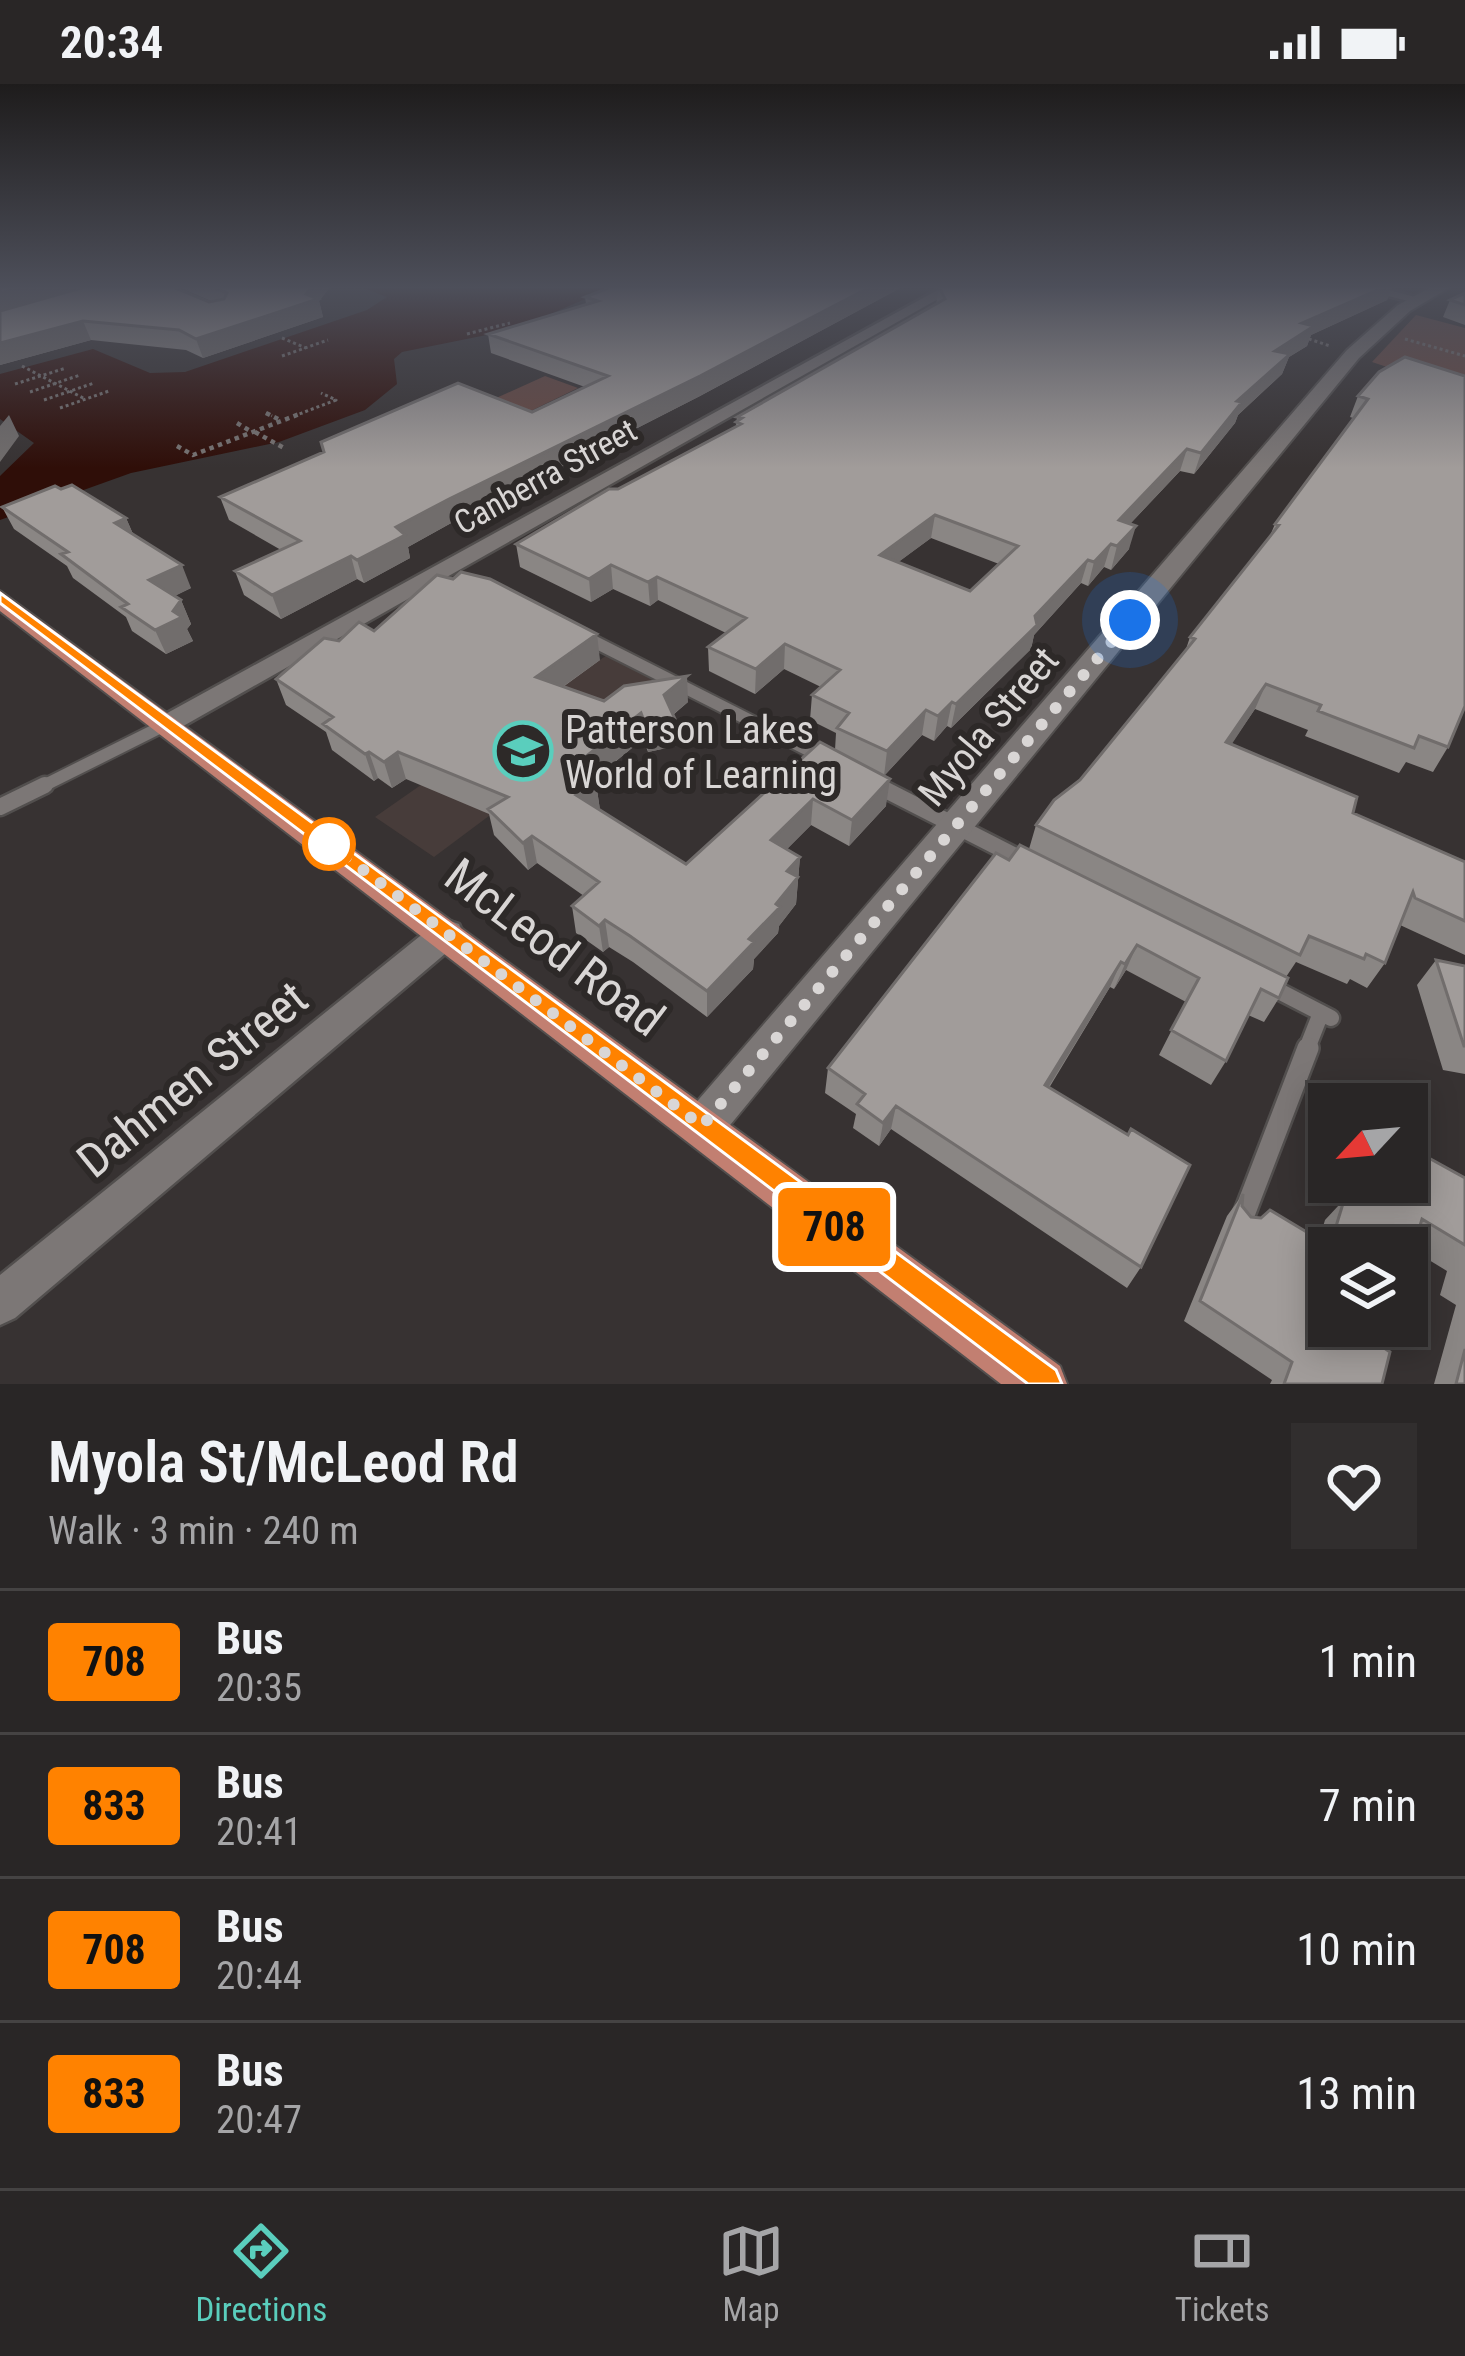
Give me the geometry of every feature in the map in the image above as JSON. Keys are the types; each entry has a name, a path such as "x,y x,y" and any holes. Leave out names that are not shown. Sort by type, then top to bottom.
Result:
{"main road":[{"name":"McLeod Road","path":"0,599 1042,1384"}],"street":[{"name":"Canberra Street","path":"169,723 458,572 849,347"},
{"name":"Myola Street","path":"702,1126 1360,347"},
{"name":"Dahmen Street","path":"0,1303 447,933"}],"lane":[{"path":"571,630 842,767"},
{"path":"0,807 169,723"},
{"path":"862,778 1053,875"},
{"path":"1239,970 1326,1015 1240,1225"}],"path":[{"path":"282,356 310,347"},
{"path":"1331,347 1353,354"},
{"path":"1432,347 1465,356"},
{"path":"22,366 85,399"},
{"path":"15,384 66,368"},
{"path":"30,392 80,375"},
{"path":"44,400 94,383"},
{"path":"60,408 110,391"},
{"path":"177,446 193,455 336,400 321,393"},
{"path":"294,403 310,410"},
{"path":"266,413 282,421"},
{"path":"236,423 284,448"},
{"path":"208,435 224,443"}],"shaded area":[{"path":"259,347 428,347 402,352 394,359 397,384 365,410 279,442 131,473 0,520 0,476 34,443 0,419 0,374 93,349 150,373 185,372"},
{"path":"1386,347 1465,347 1465,393 1372,362"},
{"path":"545,376 578,388 508,422 474,408"},
{"name":"Patterson Lakes World of Learning","path":"607,655 664,685 434,857 375,817"}],"building":[{"path":"524,347 756,347 396,527 405,535 357,560 351,556 272,595 235,571 300,541 220,497 324,452 321,442 458,383 532,412 608,376"},
{"path":"861,347 1282,347 1275,351 1290,354 1237,401 1242,402 1201,453 1187,449 1119,520 1136,526 1117,546 1111,544 1094,562 1088,560 1035,616 1037,625 956,704 952,702 938,716 926,710 887,751 837,728 849,713 812,695 840,670 785,644 756,669 708,647 746,618 657,577 648,582 611,565 589,579 516,544 609,489 618,489 741,424 736,422 742,418 737,417","holes":["935,515 1018,546 970,591 880,555"]},
{"path":"1405,357 1465,376 1465,706 1448,747 1419,736 1414,748 1318,711 1321,705 1266,684 1226,742 1357,797 1353,813 1465,862 1465,921 1415,898 1413,892 1385,963 1309,936 1300,955 1036,825 1054,800 1080,780 1195,639 1190,637 1279,525 1275,524 1368,399 1358,396 1379,372"},
{"path":"72,485 126,518 115,523 182,565 149,580 181,600 173,611 182,617 155,630 61,554 68,552 2,507 55,486"},
{"path":"461,572 490,579 597,634 536,677 604,701 624,686 687,676 664,695 675,719 646,726 641,713 575,765 596,783 576,795 686,864 820,742 890,779 852,820 813,799 771,840 800,857 787,871 798,877 776,904 780,907 749,939 754,942 707,991 605,920 599,926 572,906 599,882 532,836 523,843 488,809 508,797 398,752 384,762 365,754 323,724 333,717 276,679 324,638 339,641 359,622 374,631 437,575 453,579"},
{"path":"1020,845 1288,978 1279,998 1261,989 1226,1061 1171,1030 1199,978 1137,945 1125,964 1121,962 1045,1085 1128,1135 1131,1129 1190,1165 1141,1267 896,1106 883,1123 857,1104 865,1094 828,1068 996,853 1009,860"},
{"path":"1436,960 1465,966 1465,1046 1464,1046"},
{"path":"1428,1158 1465,1178 1465,1245 1422,1219 1420,1227 1336,1227 1343,1203 1428,1203"},
{"path":"1243,1194 1242,1206 1251,1217 1261,1218 1270,1210 1308,1233 1308,1347 1383,1347 1390,1352 1382,1384 1284,1384 1292,1362 1200,1301"},
{"path":"1465,1349 1465,1384 1456,1384"}],"bus line":[{"name":"708","path":"0,599 1042,1384"}],"place":[{"name":"Patterson Lakes World of Learning","path":"523,751"}],"route":[{"path":"329,844 702,1126 1130,620"}]}
